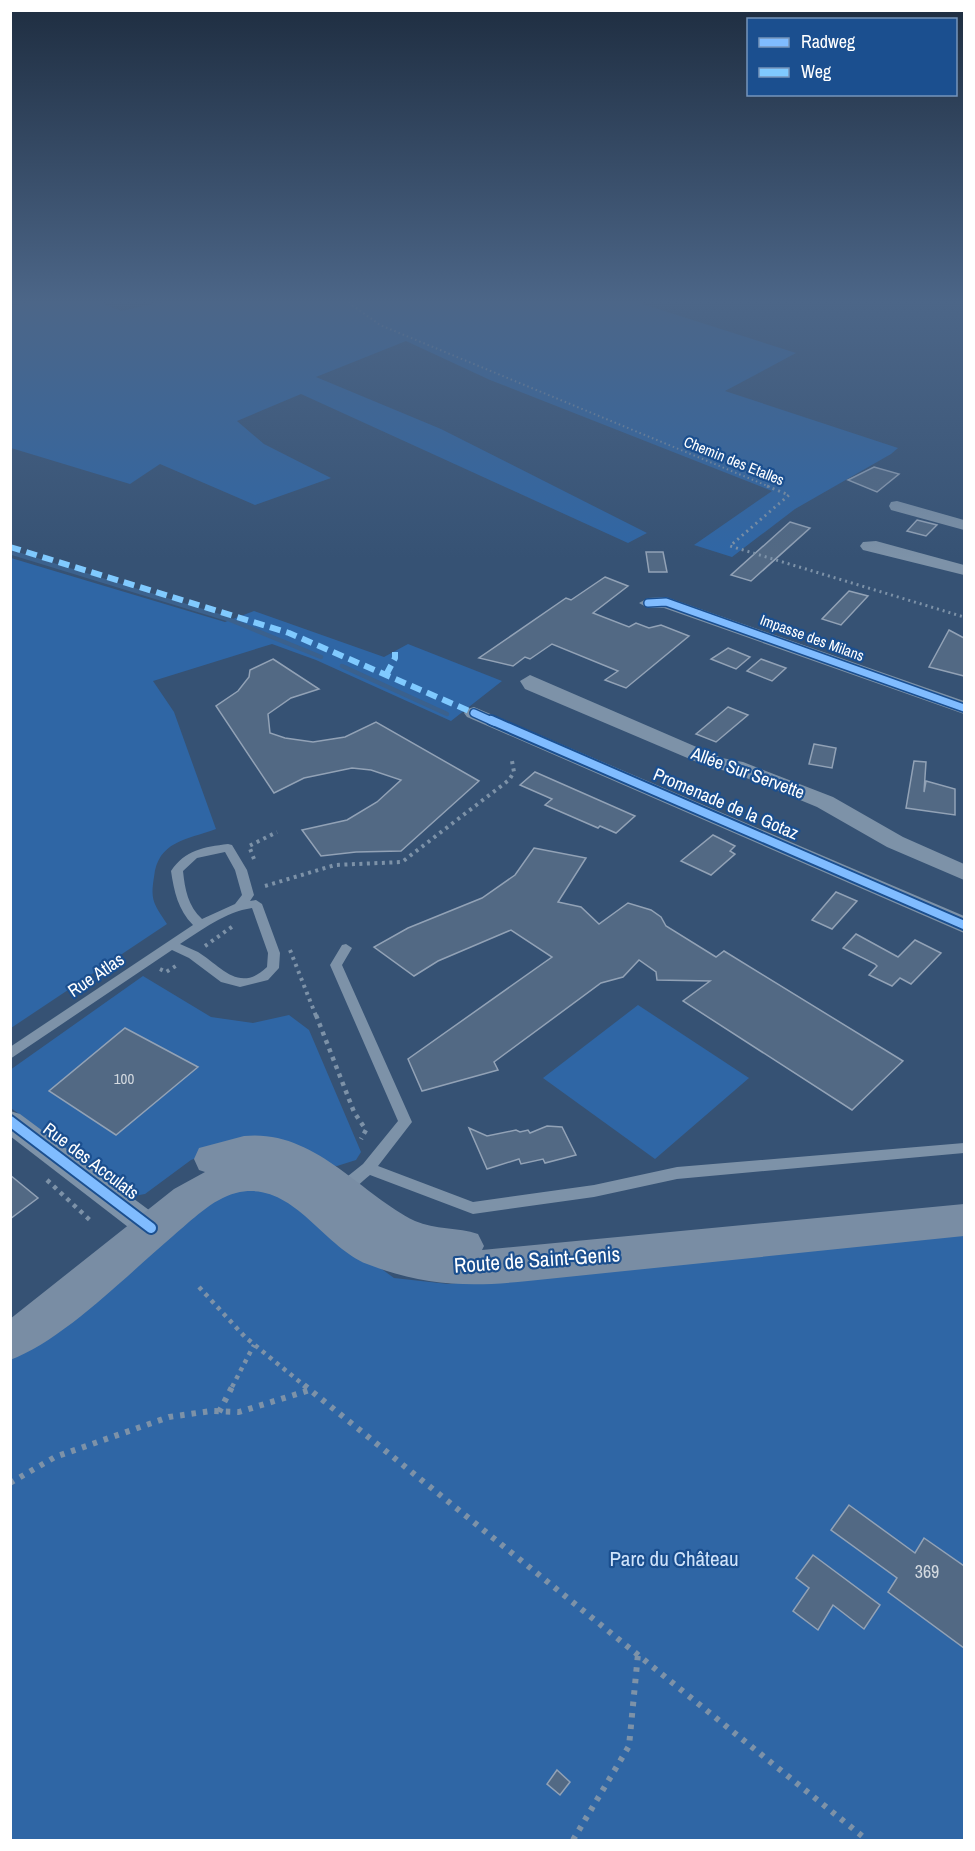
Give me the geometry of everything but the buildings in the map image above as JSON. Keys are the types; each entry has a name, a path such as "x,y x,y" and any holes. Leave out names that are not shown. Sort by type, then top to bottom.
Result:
{"main road":[{"name":"Route de Saint-Genis","path":"10,1315 143,1221 209,1185 240,1174 260,1174 279,1178 306,1192 342,1188"},
{"name":"Route de Saint-Genis","path":"342,1188 370,1215 401,1234 438,1244 458,1246 649,1240 888,1209 964,1202"},
{"name":"Route de Saint-Genis","path":"342,1188 370,1246 395,1258 423,1264 468,1268 964,1220"},
{"name":"Route de Saint-Genis","path":"10,1341 34,1328 143,1221"}],"street":[{"path":"897,506 964,525"},
{"path":"869,546 964,570"},
{"path":"693,598 892,668 916,673 923,679 964,694"},
{"name":"Impasse des Milans","path":"648,603 666,602 964,708"},
{"name":"Allée Sur Servette","path":"530,681 532,685 718,764 736,766 825,802 895,842 964,873"},
{"name":"Promenade de la Gotaz","path":"474,713 964,925"},
{"name":"Rue des Acculats","path":"10,1121 143,1221"}],"lane":[{"path":"228,848 238,861 246,886 248,895 241,904 201,925 188,915 181,899 177,872 185,858 207,850 228,848"},
{"path":"171,945 193,954 225,979 240,983 264,977 273,968 274,953 256,904 241,904"},
{"name":"Rue Atlas","path":"10,1054 201,925"},
{"path":"342,1188 405,1122 336,965 346,948"},
{"path":"342,1188 472,1208 594,1191 677,1173 964,1148"}],"path":[{"path":"265,886 335,865 402,862 509,780 514,772 512,761"},
{"path":"257,866 249,846 277,832"},
{"path":"261,876 268,895"},
{"path":"289,947 354,1112 366,1130 361,1139"},
{"path":"41,1174 93,1223"},
{"path":"199,1287 254,1345 867,1840"},
{"path":"219,1412 254,1345"},
{"path":"10,1483 55,1457 113,1434 169,1417 239,1412 311,1390"},
{"path":"573,1840 629,1746 638,1654"}],"green space":[{"path":"11,386 339,386 441,429 647,533 628,543 301,394 237,421 264,444 331,478 255,505 160,464 130,484 11,448"},
{"path":"506,386 734,386 725,391 898,448 795,509 732,557 694,545 772,491"},
{"path":"11,558 225,622 254,611 384,657 408,644 502,681 451,721 316,660 272,644 153,681 174,712 216,829 175,844 161,856 154,877 153,897 156,907 167,924 11,1028"},
{"path":"143,976 211,1017 253,1023 289,1015 309,1030 361,1152 356,1160 337,1166 324,1165 225,1146 191,1160 145,1194 134,1196 123,1192 11,1108 10,1070"},
{"path":"638,1005 749,1078 655,1159 543,1078"},
{"name":"Parc du Château","path":"266,1185 394,1278 448,1284 964,1234 964,1840 11,1840 11,1356 209,1195"}],"waterway":[{"path":"10,552 228,619 321,657"},
{"path":"342,666 447,714"}],"marked path":[{"path":"10,547 289,633 474,713"},
{"path":"386,675 395,658 395,652"}],"cycle path":[{"path":"648,603 666,602 964,708"},
{"path":"474,713 964,925"},
{"path":"10,1121 151,1228"}]}
